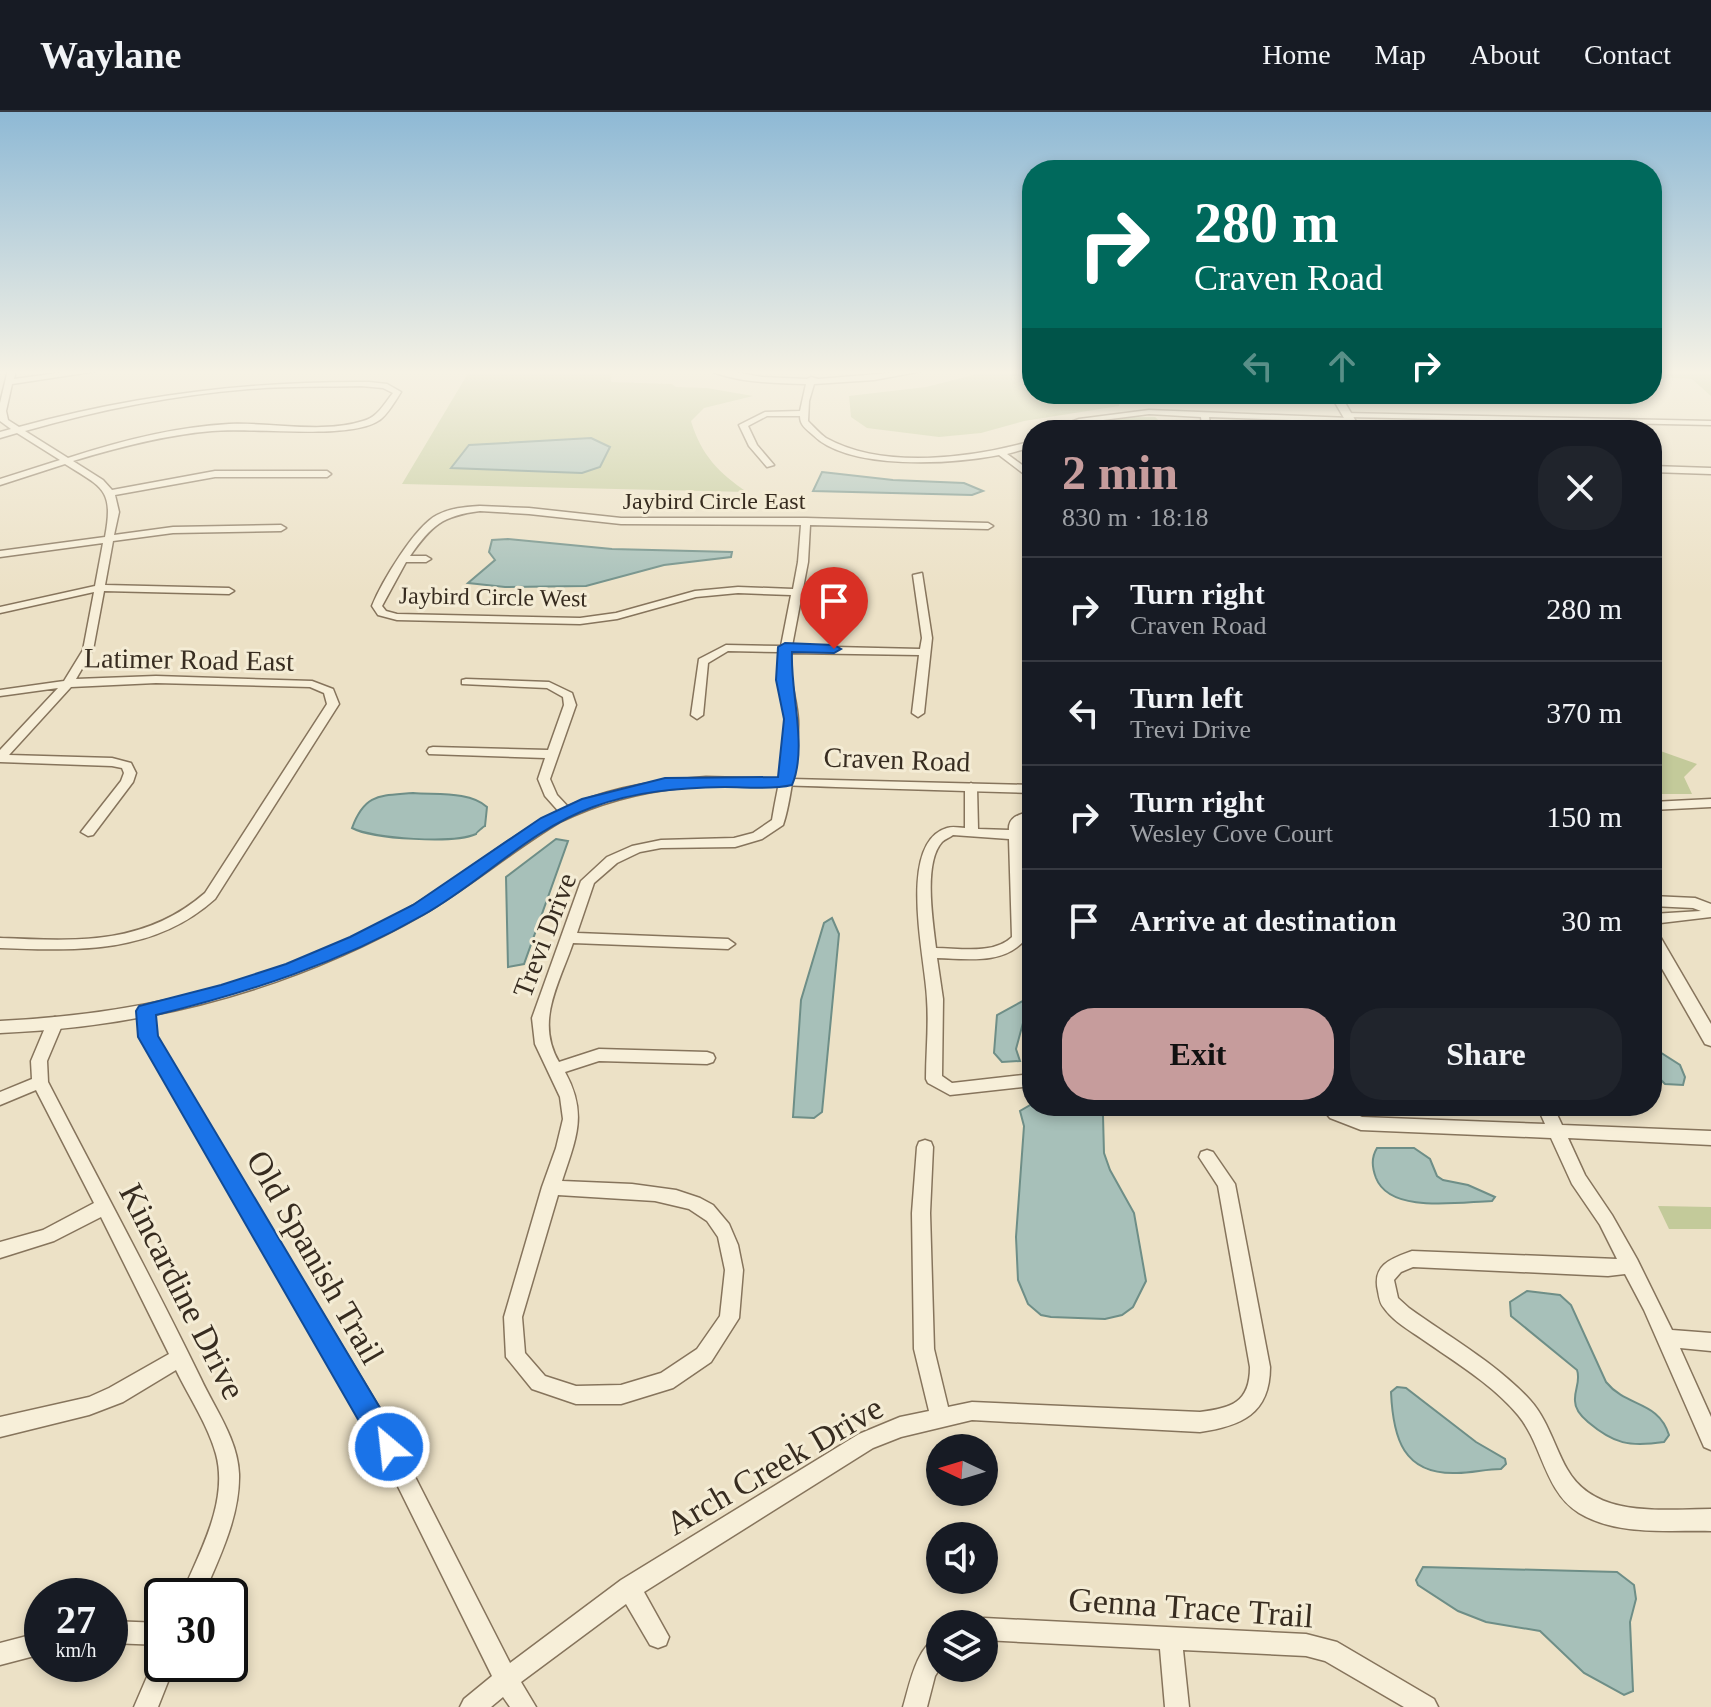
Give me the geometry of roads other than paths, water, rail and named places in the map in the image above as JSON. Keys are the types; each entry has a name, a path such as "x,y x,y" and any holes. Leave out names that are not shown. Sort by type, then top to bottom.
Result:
{"street":[{"path":"0,757 70,682 88,650 114,512 110,493 100,482 40,444"},
{"path":"0,482 124,444"},
{"path":"752,444 770,465"},
{"path":"836,444 846,449 899,457 964,459 1002,454 1022,447"},
{"path":"1002,454 1022,468"},
{"path":"1662,469 1711,471"},
{"path":"110,493 215,474 327,474"},
{"name":"Jaybird Circle East","path":"406,559 427,527 441,516 471,510 554,512 624,521 806,521 988,526"},
{"name":"Trevi Drive","path":"551,1187 680,1199 700,1206 723,1229 734,1270 730,1312 719,1338 694,1365 667,1382 621,1395 587,1396 546,1388 524,1371 516,1357 511,1328 513,1317 551,1187 570,1127 571,1106 542,1048 539,1026 588,881 607,863 634,849 662,843 723,844 754,839 778,822 786,782 792,719 784,680 785,647 803,562 806,521"},
{"path":"0,554 204,528 281,528"},
{"path":"406,559 426,559"},
{"name":"Jaybird Circle West","path":"406,559 378,601 379,609 397,617 580,621 617,616 695,594 738,590 796,592"},
{"path":"918,575 926,652 918,713"},
{"path":"0,610 100,588 229,591"},
{"path":"697,715 701,667 708,655 726,648 926,652"},
{"name":"Latimer Road East","path":"0,693 70,682 147,678 312,684 329,691 333,704 210,896 188,917 158,932 141,936 79,942 0,943"},
{"path":"466,682 542,685 563,690 568,695 570,705 544,779 547,789 566,811"},
{"path":"433,751 551,754"},
{"path":"0,757 112,762 127,766 130,773 127,782 88,832"},
{"name":"Craven Road","path":"0,1027 146,1011 265,978 357,942 420,909 527,834 566,811 609,796 665,783 786,782 1022,789"},
{"path":"971,787 972,832"},
{"path":"1662,805 1711,803"},
{"path":"929,953 993,952 1015,945 1019,938 1015,825 1022,818"},
{"path":"1015,835 972,832 940,834 931,845 923,899 935,997 934,1079 950,1089 1022,1081"},
{"path":"1662,901 1695,903 1711,910 1705,915 1662,918"},
{"path":"569,938 728,944"},
{"path":"1662,954 1711,1039"},
{"name":"Old Spanish Trail","path":"146,1011 148,1037 376,1421 506,1680 524,1707"},
{"path":"0,1099 40,1082 39,1061 55,1023"},
{"path":"554,1070 599,1055 707,1058"},
{"name":"Kincardine Drive","path":"40,1082 181,1357 225,1453 229,1472 228,1497 221,1524 199,1578"},
{"path":"1344,1116 1361,1123 1711,1138"},
{"path":"1549,1116 1578,1179 1631,1265 1711,1440"},
{"path":"925,1147 921,1213 924,1349 940,1416"},
{"name":"Arch Creek Drive","path":"472,1707 629,1588 866,1441 900,1427 940,1416 1005,1412 1200,1422 1238,1414 1255,1395 1260,1381 1260,1367 1226,1184 1207,1157"},
{"path":"0,1250 48,1236 103,1207"},
{"path":"1631,1265 1592,1268 1412,1259 1395,1266 1384,1278 1390,1302 1402,1314 1519,1401 1545,1440 1561,1480 1586,1506 1607,1515 1711,1520"},
{"path":"1666,1338 1711,1342"},
{"path":"0,1427 89,1406 116,1395 181,1357"},
{"path":"629,1588 658,1637"},
{"name":"Genna Trace Trail","path":"998,1630 1306,1645 1329,1650 1426,1707"},
{"path":"1171,1640 1177,1707"},
{"path":"0,1654 24,1648"},
{"path":"915,1707 926,1669"},
{"path":"146,1707 156,1682"}],"water":[{"path":"605,444 610,447 600,467 582,473 451,468 469,445"},
{"path":"822,472 893,480 964,483 983,491 972,495 813,491"},
{"path":"492,540 612,549 732,552 731,557 664,565 586,586 505,587 468,583 495,560 489,552"},
{"path":"413,793 472,798 487,807 485,826 476,834 450,839 377,835 352,828 368,802 383,796"},
{"path":"556,839 568,841 524,964 508,967 506,877"},
{"path":"832,918 839,934 822,1112 814,1118 793,1117 801,1000 824,923"},
{"path":"1022,1001 1022,1027 1016,1049 1020,1061 1002,1062 994,1053 997,1015"},
{"path":"1662,1053 1680,1065 1685,1077 1683,1085 1662,1081"},
{"path":"1020,1111 1022,1116 1103,1116 1104,1153 1134,1213 1146,1281 1133,1307 1122,1315 1105,1319 1051,1317 1041,1315 1028,1304 1018,1280 1016,1237 1024,1126"},
{"path":"1377,1148 1414,1148 1430,1159 1437,1176 1443,1180 1468,1185 1495,1197 1492,1201 1444,1204 1395,1197 1376,1178 1373,1163"},
{"path":"1527,1291 1560,1295 1571,1305 1606,1382 1657,1416 1669,1435 1664,1442 1623,1442 1606,1435 1583,1418 1575,1404 1577,1370 1511,1316 1510,1302"},
{"path":"1397,1387 1406,1388 1476,1442 1505,1459 1506,1464 1501,1469 1457,1473 1424,1468 1404,1450 1399,1438 1391,1392"},
{"path":"1423,1567 1617,1572 1634,1585 1636,1599 1630,1622 1633,1691 1624,1695 1584,1673 1540,1631 1486,1622 1458,1611 1418,1585 1416,1580"}]}
